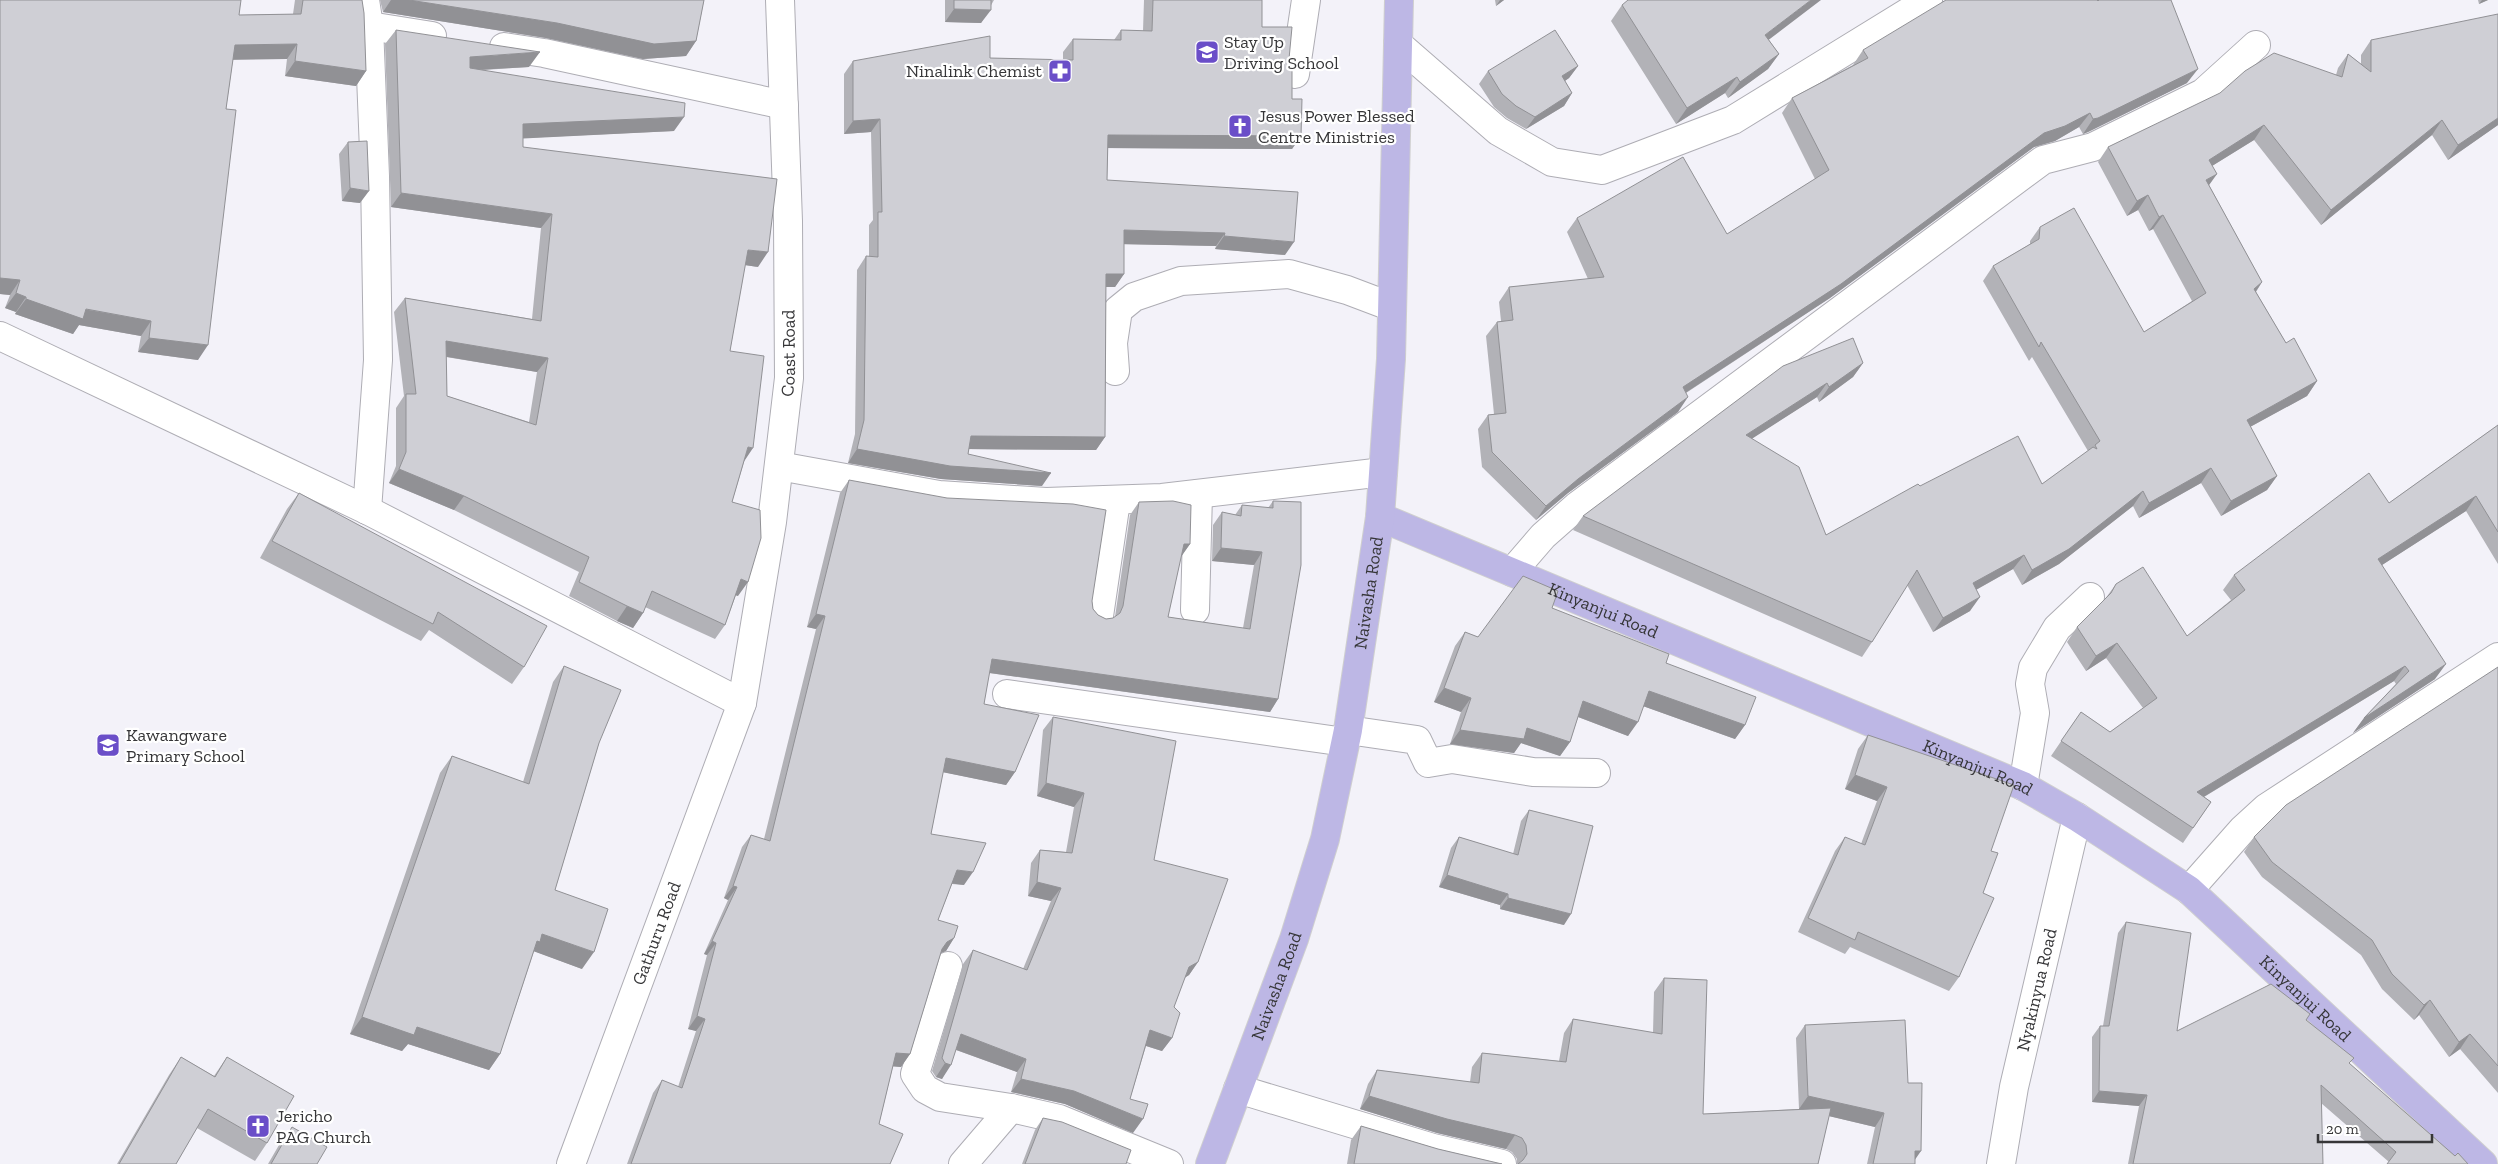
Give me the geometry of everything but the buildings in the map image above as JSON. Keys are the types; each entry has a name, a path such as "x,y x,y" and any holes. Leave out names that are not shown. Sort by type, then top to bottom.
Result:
{"main road":[{"name":"Naivasha Road","path":"1210,1164 1294,939 1322,848 1347,736 1380,517 1384,472 1392,306 1399,0"},
{"name":"Kinyanjui Road","path":"1380,517 2023,786 2077,817 2190,890 2482,1164"}],"street":[{"path":"365,0 369,26 375,176 378,360 367,510"},
{"name":"Coast Road","path":"742,703 772,522 789,378 788,221 780,0"},
{"path":"1295,74 1306,0"},
{"path":"1398,44 1498,132 1552,162 1602,170 1733,120 1928,0"},
{"path":"369,26 544,53 784,105"},
{"path":"1512,572 1543,536 1577,506 2043,160 2093,147 2203,93 2256,45"},
{"path":"1115,371 1113,343 1118,310 1134,297 1181,281 1289,274 1346,290 1392,306"},
{"path":"0,336 367,510 742,703"},
{"path":"778,466 939,495 1046,502 1116,501 1198,494 1384,472"},
{"path":"1195,610 1198,494"},
{"path":"1098,616 1116,501"},
{"path":"2023,786 2035,713 2030,684 2033,668 2057,628 2090,597"},
{"path":"2190,890 2243,829 2266,808 2498,657"},
{"path":"1007,694 1347,736 1417,740 1428,763 1452,759 1533,772 1596,773"},
{"name":"Gathuru Road","path":"571,1164 742,703"},
{"name":"Nyakinyua Road","path":"2001,1164 2014,1087 2077,817"},
{"path":"948,966 915,1074 918,1081 926,1089 940,1097 1012,1108 1058,1119 1169,1164"},
{"path":"1238,1089 1433,1148 1502,1164"},
{"path":"963,1164 1012,1108"}],"place":[{"name":"Stay Up Driving School","path":"1207,52"},
{"name":"Ninalink Chemist","path":"1060,71"},
{"name":"Jesus Power Blessed Centre Ministries","path":"1240,126"},
{"name":"Kawangware Primary School","path":"108,745"},
{"name":"Jericho PAG Church","path":"258,1126"}]}
